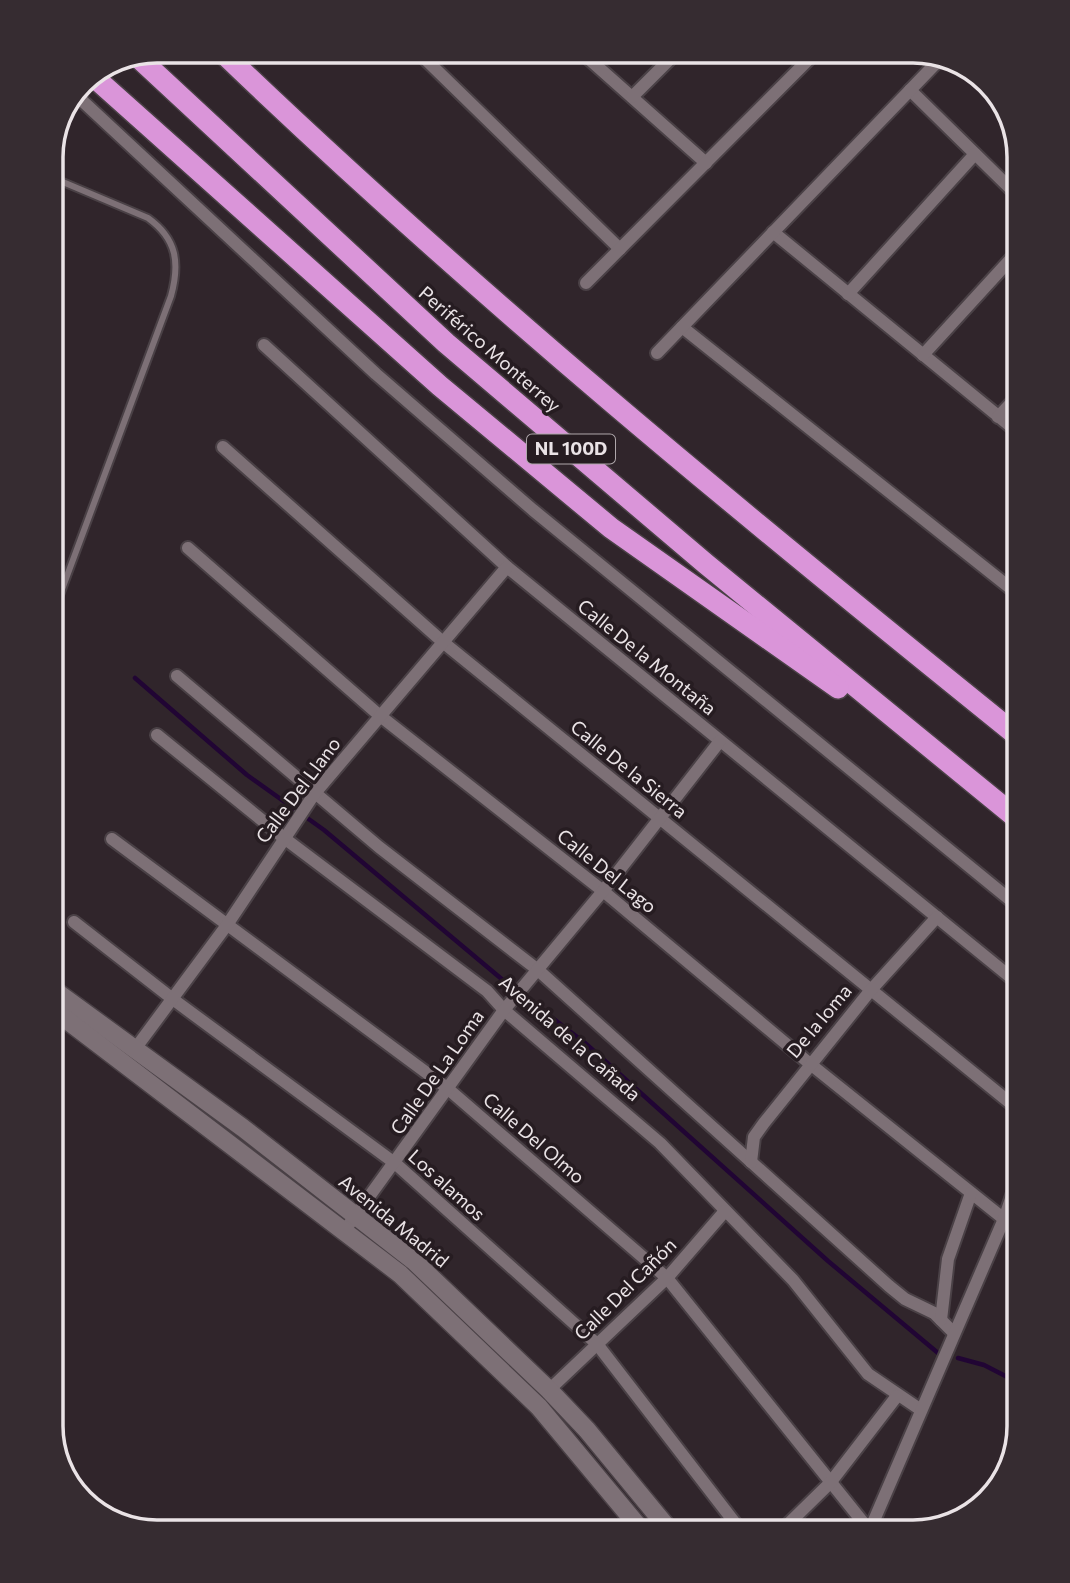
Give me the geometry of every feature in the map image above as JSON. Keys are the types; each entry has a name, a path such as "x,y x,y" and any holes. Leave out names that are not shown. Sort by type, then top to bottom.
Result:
{"highway":[{"name":"Periférico Monterrey","path":"234,63 524,328 761,527 1007,727"},
{"name":"Periférico Monterrey","path":"145,64 446,343 1007,810"},
{"path":"100,83 440,386 611,528 833,684 856,698 880,707"}],"street":[{"path":"429,63 620,249"},
{"path":"594,63 706,163"},
{"path":"632,97 666,63"},
{"path":"586,283 805,63"},
{"path":"657,353 934,66"},
{"path":"910,90 1007,185"},
{"path":"82,101 376,374 533,510 1007,897"},
{"path":"848,294 975,154"},
{"path":"773,232 1007,424"},
{"path":"922,355 1007,263"},
{"path":"682,327 1007,585"},
{"name":"Calle De la Montaña","path":"264,345 507,567 1007,974"},
{"path":"998,417 1007,408"},
{"name":"Calle De la Sierra","path":"223,447 444,643 1007,1101"},
{"name":"Calle Del Lago","path":"188,548 379,715 603,891 809,1063 1004,1219"},
{"name":"Calle Del Llano","path":"135,1049 228,925 312,797 507,567"},
{"name":"Avenida de la Cañada","path":"177,676 312,797 433,890 535,974 751,1161 889,1286 941,1320 954,1333"},
{"name":"Avenida de la Cañada","path":"157,734 284,838 507,1006 637,1122 793,1280 868,1374 921,1410"},
{"name":"Calle De La Loma","path":"351,1223 507,1006 603,891 720,741"},
{"name":"Calle Del Olmo","path":"112,839 447,1088 667,1278 860,1520"},
{"name":"De la loma","path":"751,1161 754,1137 809,1063 937,917"},
{"name":"Los alamos","path":"74,922 174,1000 396,1164 597,1345 733,1520"},
{"name":"Avenida Madrid","path":"63,997 135,1049 351,1223 400,1274 539,1407 633,1520"},
{"name":"Avenida Madrid","path":"63,1017 351,1223 415,1262 550,1390 587,1430 661,1520"},
{"path":"941,1320 948,1259 971,1193"},
{"name":"Calle Del Cañón","path":"550,1390 667,1278 725,1211"},
{"path":"875,1520 1007,1211"},
{"path":"792,1520 830,1483 897,1396"}],"lane":[{"path":"63,182 148,218 161,228 172,242 177,260 172,296 63,587"}],"waterway":[{"path":"135,678 247,775 324,830 504,981 585,1043 828,1261 938,1353"},
{"path":"958,1358 984,1365 1007,1377"}]}
